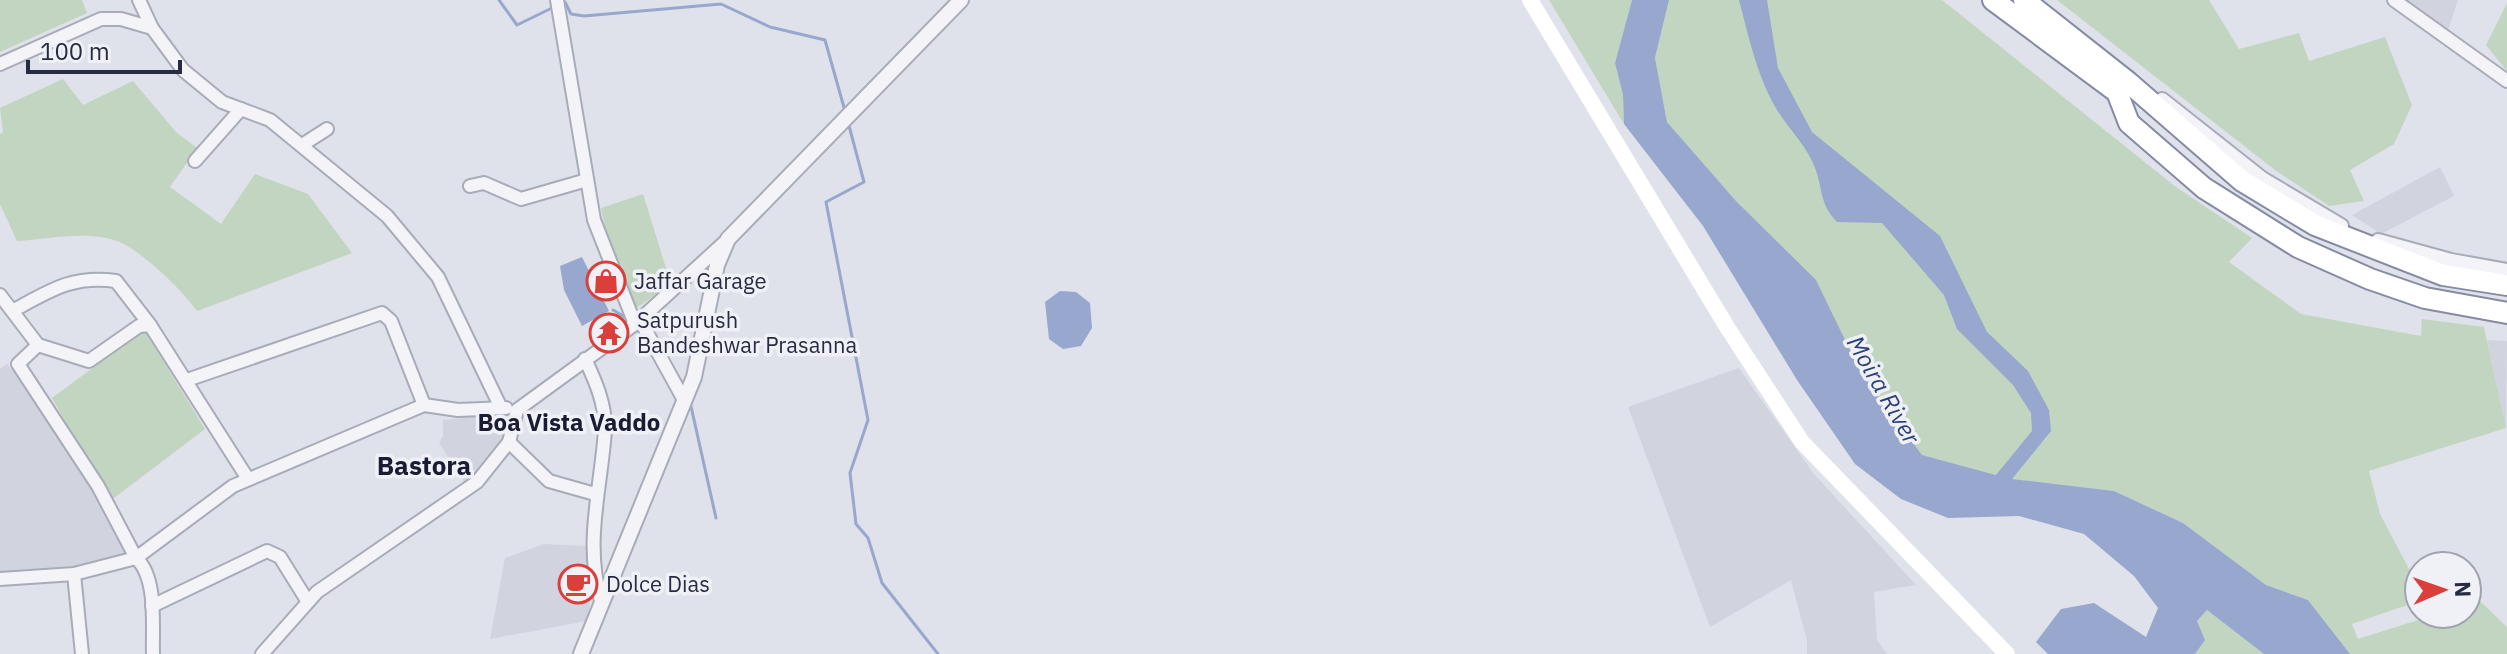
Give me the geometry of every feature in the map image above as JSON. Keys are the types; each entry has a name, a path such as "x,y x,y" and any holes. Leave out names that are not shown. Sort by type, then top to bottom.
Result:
{"highway":[{"path":"1993,0 2117,92 2129,123 2204,188 2298,247 2370,279 2425,298 2507,313"},
{"path":"2024,0 2128,82 2242,181 2315,225 2443,275 2507,285"}],"main road":[{"path":"1530,0 1727,327 1802,442 2007,654"}],"street":[{"path":"262,654 308,602 477,482 509,442 517,410 636,321 728,239 961,0"},
{"path":"2036,0 2262,179 2328,221 2376,240 2451,261 2507,271"},
{"path":"2394,0 2507,81"},
{"path":"143,2 152,28 183,70 222,102 270,120 387,216 438,277 501,408"},
{"path":"557,4 587,180 605,254 636,321 686,395"},
{"path":"0,64 101,19 121,19 152,28"},
{"path":"195,161 241,109"},
{"path":"302,145 327,129"},
{"path":"470,186 484,183 521,199 587,180"},
{"path":"581,654 686,395 717,265 728,239"},
{"path":"14,310 60,285 90,277 116,281 187,380 248,479"},
{"path":"0,295 38,345 89,361 139,326 150,325"},
{"path":"187,380 382,313 391,321 424,405"},
{"path":"38,345 18,364 98,486 136,558 144,565 152,606 153,654"},
{"path":"585,359 598,386 605,427 595,494 593,572 601,601"},
{"path":"0,579 74,574 136,558 233,486 424,405 458,410 517,410"},
{"path":"509,442 549,481 595,494"},
{"path":"152,606 267,551 280,557 308,602"},
{"path":"74,574 82,654"}],"shaded area":[{"path":"2407,0 2458,0 2448,30"},
{"path":"2440,167 2454,196 2381,234 2352,215"},
{"path":"2487,340 2507,341 2506,428"},
{"path":"7,364 62,437 128,554 74,567 0,573 0,369"},
{"path":"1739,368 1814,474 1916,585 1874,592 1877,640 1887,654 1807,654 1807,641 1791,580 1710,627 1628,407"},
{"path":"502,414 508,432 466,485 439,443 443,436 443,420"},
{"path":"544,544 586,546 590,604 587,621 490,639 505,558"}],"green space":[{"path":"0,0 82,0 87,13 0,52"},
{"path":"1549,0 1632,0 1615,63 1623,95 1624,124"},
{"path":"1669,0 1942,0 2176,187 2252,238 2229,262 2301,314 2421,336 2422,319 2484,327 2506,428 2369,471 2380,514 2403,558 2403,606 2352,624 2358,639 2403,625 2403,630 2483,630 2483,604 2507,627 2507,654 2350,654 2308,600 2266,585 2183,523 2114,491 2011,479 1922,455 1861,373 1815,280 1736,201 1667,122 1655,58"},
{"path":"2057,0 2209,0 2239,49 2299,33 2309,61 2385,37 2412,105 2394,144 2350,170 2364,201 2329,206 2275,170"},
{"path":"2507,3 2507,69 2506,70 2486,45"},
{"path":"63,79 83,105 133,81 176,132 197,148 170,187 221,224 255,174 308,194 352,253 197,311 160,272 137,252 117,241 80,236 17,241 0,204 0,134 3,132 0,108"},
{"path":"643,194 671,284 635,309 610,250 601,208"},
{"path":"144,330 205,429 110,501 52,398"},
{"path":"2207,610 2264,654 2195,654 2205,640 2197,621"}],"water":[{"path":"1632,0 1669,0 1655,58 1667,122 1736,201 1816,280 1861,373 1922,455 1996,475 2032,431 2031,413 2013,385 1957,329 1944,295 1882,223 1837,222 1826,207 1812,161 1777,110 1764,84 1739,0 1767,0 1778,68 1812,132 1940,236 1987,332 2028,371 2049,410 2051,431 2012,479 2114,491 2183,523 2266,585 2308,600 2350,654 2264,654 2207,610 2197,621 2205,640 2195,654 2048,654 2036,642 2061,609 2094,603 2146,637 2158,608 2134,576 2084,534 2019,516 1948,518 1901,499 1855,464 1797,380 1703,226 1624,124 1623,95 1615,63"},
{"path":"582,257 609,311 582,326 564,290 560,266"},
{"path":"1060,291 1076,292 1090,303 1092,328 1081,346 1063,349 1049,339 1045,302"}],"waterway":[{"path":"499,0 517,25 554,7"},
{"path":"561,4 565,2 571,14 584,16 721,4 770,27 825,40 845,111"},
{"path":"848,122 864,182 826,202 868,420 850,473 856,524 868,538 882,583 938,654"},
{"path":"613,310 630,320"},
{"path":"668,359 684,387"},
{"path":"690,402 716,518"}],"place":[{"name":"Jaffar Garage","path":"606,281"},
{"name":"Satpurush Bandeshwar Prasanna","path":"609,333"},
{"name":"Dolce Dias","path":"578,584"}],"district":[{"name":"Boa Vista Vaddo","path":"569,423"},
{"name":"Bastora","path":"424,466"}],"water label":[{"name":"Moira River","path":"1883,390"}]}
